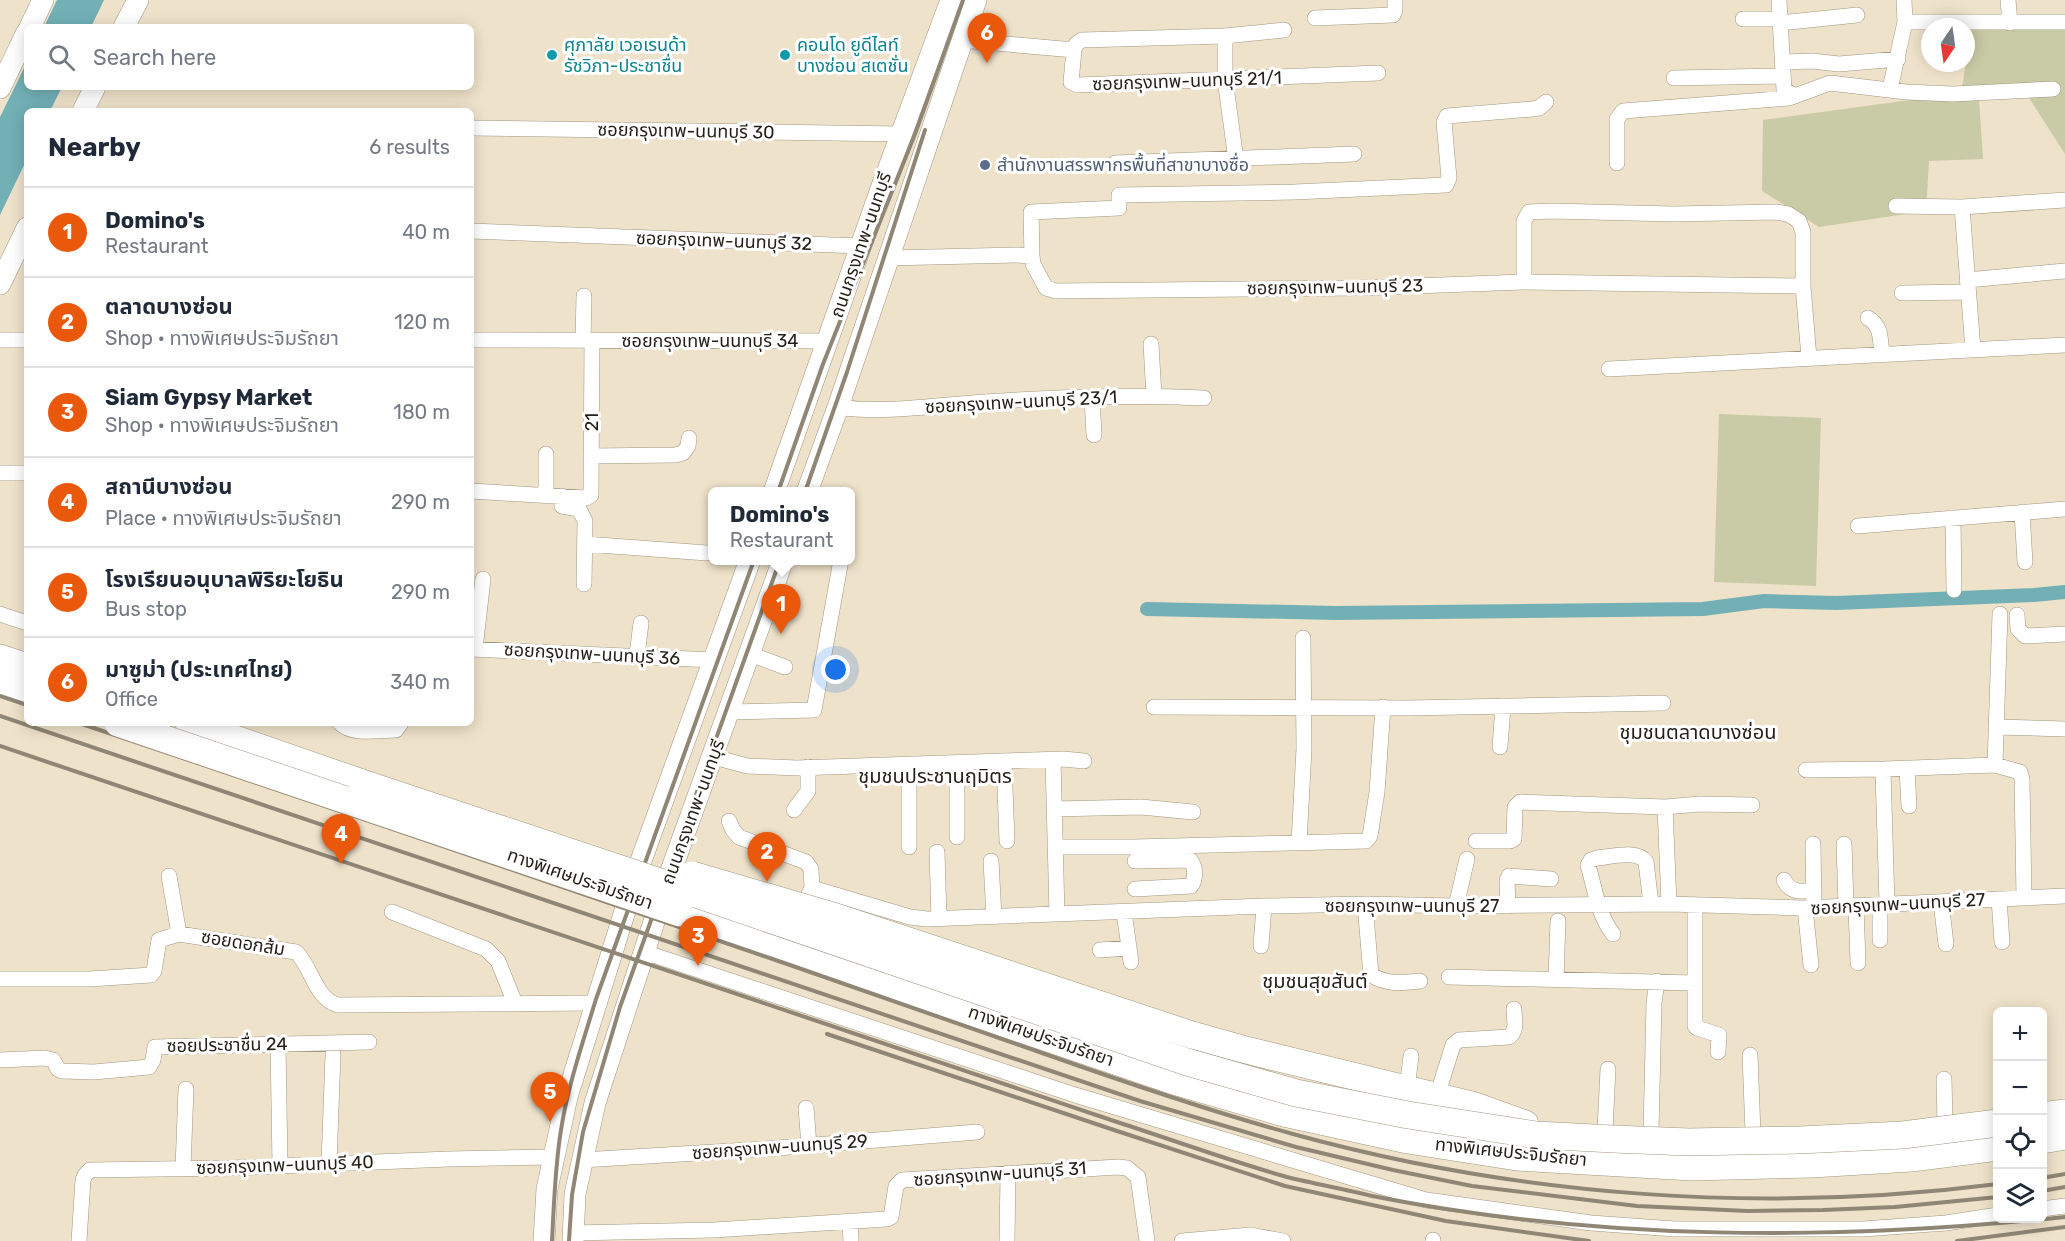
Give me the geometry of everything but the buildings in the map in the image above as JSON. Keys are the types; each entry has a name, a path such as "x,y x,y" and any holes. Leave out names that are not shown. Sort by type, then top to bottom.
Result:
{"highway":[{"path":"0,658 24,666"},
{"path":"0,683 24,691"},
{"name":"ทางพิเศษประจิมรัถยา","path":"127,726 1174,1081 1292,1115 1408,1140 1517,1157 1692,1167 1812,1164 1911,1158 1993,1148"},
{"name":"ทางพิเศษประจิมรัถยา","path":"198,726 1187,1062 1296,1093 1408,1115 1536,1135 1613,1139 1689,1142 1800,1140 1903,1135 1993,1124"},
{"path":"362,783 496,811 682,872 836,917 1192,1035 1472,1105 1525,1124"},
{"path":"2047,1115 2065,1113"},
{"path":"2047,1139 2065,1136"}],"main road":[{"path":"31,24 43,0"},
{"path":"126,24 138,0"},
{"name":"ถนนกรุงเทพ-นนทบุรี","path":"776,487 860,246 951,0"},
{"name":"ถนนกรุงเทพ-นนทบุรี","path":"809,487 976,0"},
{"path":"0,88 24,38"},
{"path":"84,108 94,90"},
{"path":"902,134 928,140"},
{"path":"0,284 24,234"},
{"name":"ถนนกรุงเทพ-นนทบุรี","path":"544,1241 547,1189 567,1097 638,869 748,565"},
{"path":"753,565 780,570"},
{"name":"ถนนกรุงเทพ-นนทบุรี","path":"573,1237 575,1194 595,1103 667,882 780,570"},
{"path":"0,650 24,658"},
{"path":"220,726 542,832 789,930 1292,1102 1409,1130 1529,1149 1689,1157 1795,1156 1905,1150 1993,1140"},
{"path":"1292,1102 1525,1124 1652,1132 1753,1133 1900,1128 1993,1115"},
{"path":"2047,1106 2065,1103"},
{"path":"2047,1131 2065,1128"}],"street":[{"path":"1315,18 1393,15 1395,0"},
{"path":"1779,0 1784,90 1790,93 1789,99"},
{"path":"1890,90 1905,22 1904,0"},
{"path":"2008,0 2010,23"},
{"path":"1743,19 1780,21 1857,15"},
{"path":"1905,22 2065,22"},
{"path":"961,40 1074,50 1076,44 1082,40 1225,36 1284,30"},
{"path":"1225,36 1225,80 1236,160"},
{"name":"ซอยกรุงเทพ-นนทบุรี 21/1","path":"1074,50 1071,82 1078,86 1378,73"},
{"path":"1674,78 1783,69 1812,61 1839,63 1898,59"},
{"path":"1617,162 1617,119 1623,111 1789,99 1830,83 1953,94 2053,89"},
{"path":"888,258 1032,256 1031,212 1119,208 1119,195 1294,192 1446,184 1449,178 1444,123 1447,116 1532,110 1546,102"},
{"name":"ซอยกรุงเทพ-นนทบุรี 30","path":"474,128 902,134"},
{"path":"1114,163 1354,154"},
{"path":"1896,206 1962,207 2065,200"},
{"path":"1962,207 1973,350"},
{"path":"1524,282 1524,221 1529,212 1673,214 1776,212 1788,214 1799,221 1803,232 1803,286 1809,358"},
{"name":"ซอยกรุงเทพ-นนทบุรี 32","path":"474,231 860,246"},
{"name":"ซอยกรุงเทพ-นนทบุรี 23","path":"1032,256 1033,264 1046,288 1056,291 1358,288 1524,282 1803,286"},
{"path":"1902,293 2065,272"},
{"name":"21","path":"562,501 586,498 591,495 593,489 584,296"},
{"path":"1868,318 1875,322 1879,330 1882,354"},
{"path":"0,340 24,340"},
{"name":"ซอยกรุงเทพ-นนทบุรี 34","path":"474,340 828,341"},
{"path":"1151,344 1154,396"},
{"path":"1610,369 2065,345"},
{"name":"ซอยกรุงเทพ-นนทบุรี 23/1","path":"838,407 879,409 1154,396 1204,398"},
{"path":"1092,398 1094,435"},
{"path":"591,456 675,455 683,453 688,446 689,438"},
{"path":"540,499 546,454"},
{"path":"0,473 24,473"},
{"path":"474,491 562,501 579,509 585,521 584,584"},
{"path":"1858,526 2065,509"},
{"path":"2022,512 2025,562"},
{"path":"1953,518 1954,590"},
{"path":"585,544 707,552"},
{"path":"730,712 814,710 840,565"},
{"path":"474,642 483,579"},
{"path":"0,614 24,623"},
{"path":"1995,765 2000,614"},
{"path":"2017,615 2018,629 2025,636 2065,634"},
{"path":"637,656 641,623"},
{"path":"1299,843 1304,749 1303,638"},
{"name":"ซอยกรุงเทพ-นนทบุรี 36","path":"474,649 714,660"},
{"path":"750,654 785,667"},
{"path":"1154,707 1663,703"},
{"path":"1500,747 1503,706"},
{"path":"1134,854 1299,843 1360,842 1369,839 1377,792 1383,707"},
{"path":"342,726 345,729 358,730 396,730 399,726"},
{"path":"1996,727 2065,729"},
{"path":"714,757 747,766 808,767 1084,761"},
{"path":"1053,760 1057,914"},
{"path":"1004,762 1006,841"},
{"path":"957,763 957,837"},
{"path":"909,765 909,847"},
{"path":"1806,770 1995,765 2020,772 2024,898"},
{"path":"794,810 808,791 808,767"},
{"path":"1907,768 1909,806"},
{"path":"1880,940 1883,904 1882,776 1884,769"},
{"path":"1476,841 1514,839 1515,807 1520,802 1665,807 1752,804"},
{"path":"1054,809 1141,807 1193,812"},
{"path":"1665,807 1669,904"},
{"path":"729,821 739,837 806,862 811,869 812,888 789,930"},
{"path":"1811,965 1810,908 1814,890 1812,844"},
{"path":"1844,844 1858,963"},
{"path":"1055,847 1187,860 1192,863 1195,872 1191,886 1135,889"},
{"path":"937,852 939,918"},
{"path":"1100,950 1130,955 1130,912 1135,889 1134,854"},
{"path":"1613,934 1603,918 1588,865 1591,860 1637,855 1644,857 1651,904"},
{"path":"1456,906 1467,859"},
{"path":"991,861 994,917"},
{"path":"169,876 178,933"},
{"path":"1508,906 1507,880 1509,876 1551,879"},
{"path":"1784,880 1787,887 1795,891 1814,890"},
{"name":"ซอยกรุงเทพ-นนทบุรี 27","path":"812,888 910,917 939,918 1365,904 1508,906 1669,904 1810,908 2065,896"},
{"path":"1999,899 2002,942"},
{"path":"1941,902 1946,944"},
{"path":"1365,904 1371,975 1382,982 1420,981"},
{"path":"1695,905 1695,1026 1697,1029 1719,1035 1718,1052"},
{"path":"1261,946 1264,906"},
{"path":"392,912 486,949 498,961 515,1003"},
{"path":"1556,979 1558,921"},
{"name":"ซอยดอกส้ม","path":"0,979 119,978 151,975 156,966 159,940 178,933 296,952 307,964 323,995 329,1002 338,1005 596,1003"},
{"path":"644,952 1075,1095 1426,1200 1579,1222 1675,1229 1863,1229 1946,1223 1993,1216"},
{"path":"1449,977 1694,983"},
{"path":"1652,1132 1653,1003 1657,981"},
{"path":"1437,1096 1453,1045 1459,1040 1509,1037 1514,1034 1514,1009"},
{"name":"ซอยประชาชื่น 24","path":"0,1060 50,1058 58,1069 65,1071 135,1070 151,1065 154,1047 369,1041"},
{"path":"278,1044 280,1165"},
{"path":"329,1164 333,1054"},
{"path":"1750,1054 1753,1133"},
{"path":"1407,1089 1412,1056"},
{"path":"1605,1130 1608,1069"},
{"path":"1944,1078 1945,1123"},
{"path":"183,1168 186,1089"},
{"path":"806,1108 808,1145"},
{"name":"ซอยกรุงเทพ-นนทบุรี 29","path":"582,1160 976,1132"},
{"name":"ซอยกรุงเทพ-นนทบุรี 40","path":"79,1241 83,1180 90,1170 329,1164 449,1158 553,1157"},
{"name":"ซอยกรุงเทพ-นนทบุรี 31","path":"573,1237 714,1235 891,1217 896,1186 902,1180 1127,1168 1138,1177 1147,1241"},
{"path":"1008,1173 1008,1241"},
{"path":"2047,1208 2065,1206"},
{"path":"850,1222 851,1241"},
{"path":"1182,1241 1240,1236 1283,1241"}],"green space":[{"path":"2065,20 2065,154 2024,90 1979,99 1983,159 1929,161 1926,211 1819,227 1762,191 1763,120 1961,93 1964,72 1975,72 1975,24"},
{"path":"1719,414 1821,418 1816,586 1714,582"}],"water":[{"path":"57,0 104,0 92,24 45,24"},
{"path":"24,68 24,90 60,90 52,108 24,108 24,165 0,215 0,117"}],"waterway":[{"path":"1147,609 1336,613 1703,609 1764,601 1836,603 2065,592"}],"railway":[{"path":"780,487 823,364 915,134 963,0"},
{"path":"807,487 847,372 925,130"},
{"path":"552,1241 561,1130 581,1047 596,999 752,565"},
{"path":"569,1241 572,1195 583,1132 620,1007 778,565"},
{"path":"0,696 24,704"},
{"path":"0,716 24,724"},
{"path":"30,726 1140,1101 1296,1147 1472,1186 1637,1206 1748,1211 1823,1210 1895,1207 1993,1197"},
{"path":"88,726 613,904 1137,1086 1293,1134 1379,1155 1467,1173 1643,1194 1732,1198 1820,1198 1909,1193 1993,1185"},
{"path":"0,746 1117,1122 1298,1180 1458,1211 1544,1222 1631,1229 1804,1233 1978,1225 2065,1217"},
{"path":"827,1034 1285,1186 1446,1221 1589,1241"},
{"path":"2047,1177 2065,1174"},
{"path":"2047,1190 2065,1187"},
{"path":"1957,1241 2065,1227"}],"place":[{"name":"ศุภาลัย เวอเรนด้า รัชวิภา-ประชาชื่น","path":"552,55"},
{"name":"คอนโด ยูดีไลท์ บางซ่อน สเตชั่น","path":"785,55"},
{"name":"มาซูม่า (ประเทศไทย)","path":"987,63"},
{"name":"สำนักงานสรรพากรพื้นที่สาขาบางซื่อ","path":"985,165"},
{"name":"Domino's","path":"781,634"},
{"name":"สถานีบางซ่อน","path":"341,864"},
{"name":"ตลาดบางซ่อน","path":"767,882"},
{"name":"Siam Gypsy Market","path":"698,966"},
{"name":"โรงเรียนอนุบาลพิริยะโยธิน","path":"550,1122"}],"district":[{"name":"ชุมชนตลาดบางซ่อน","path":"1698,732"},
{"name":"ชุมชนประชานฤมิตร","path":"935,776"},
{"name":"ชุมชนสุขสันต์","path":"1315,981"}]}
